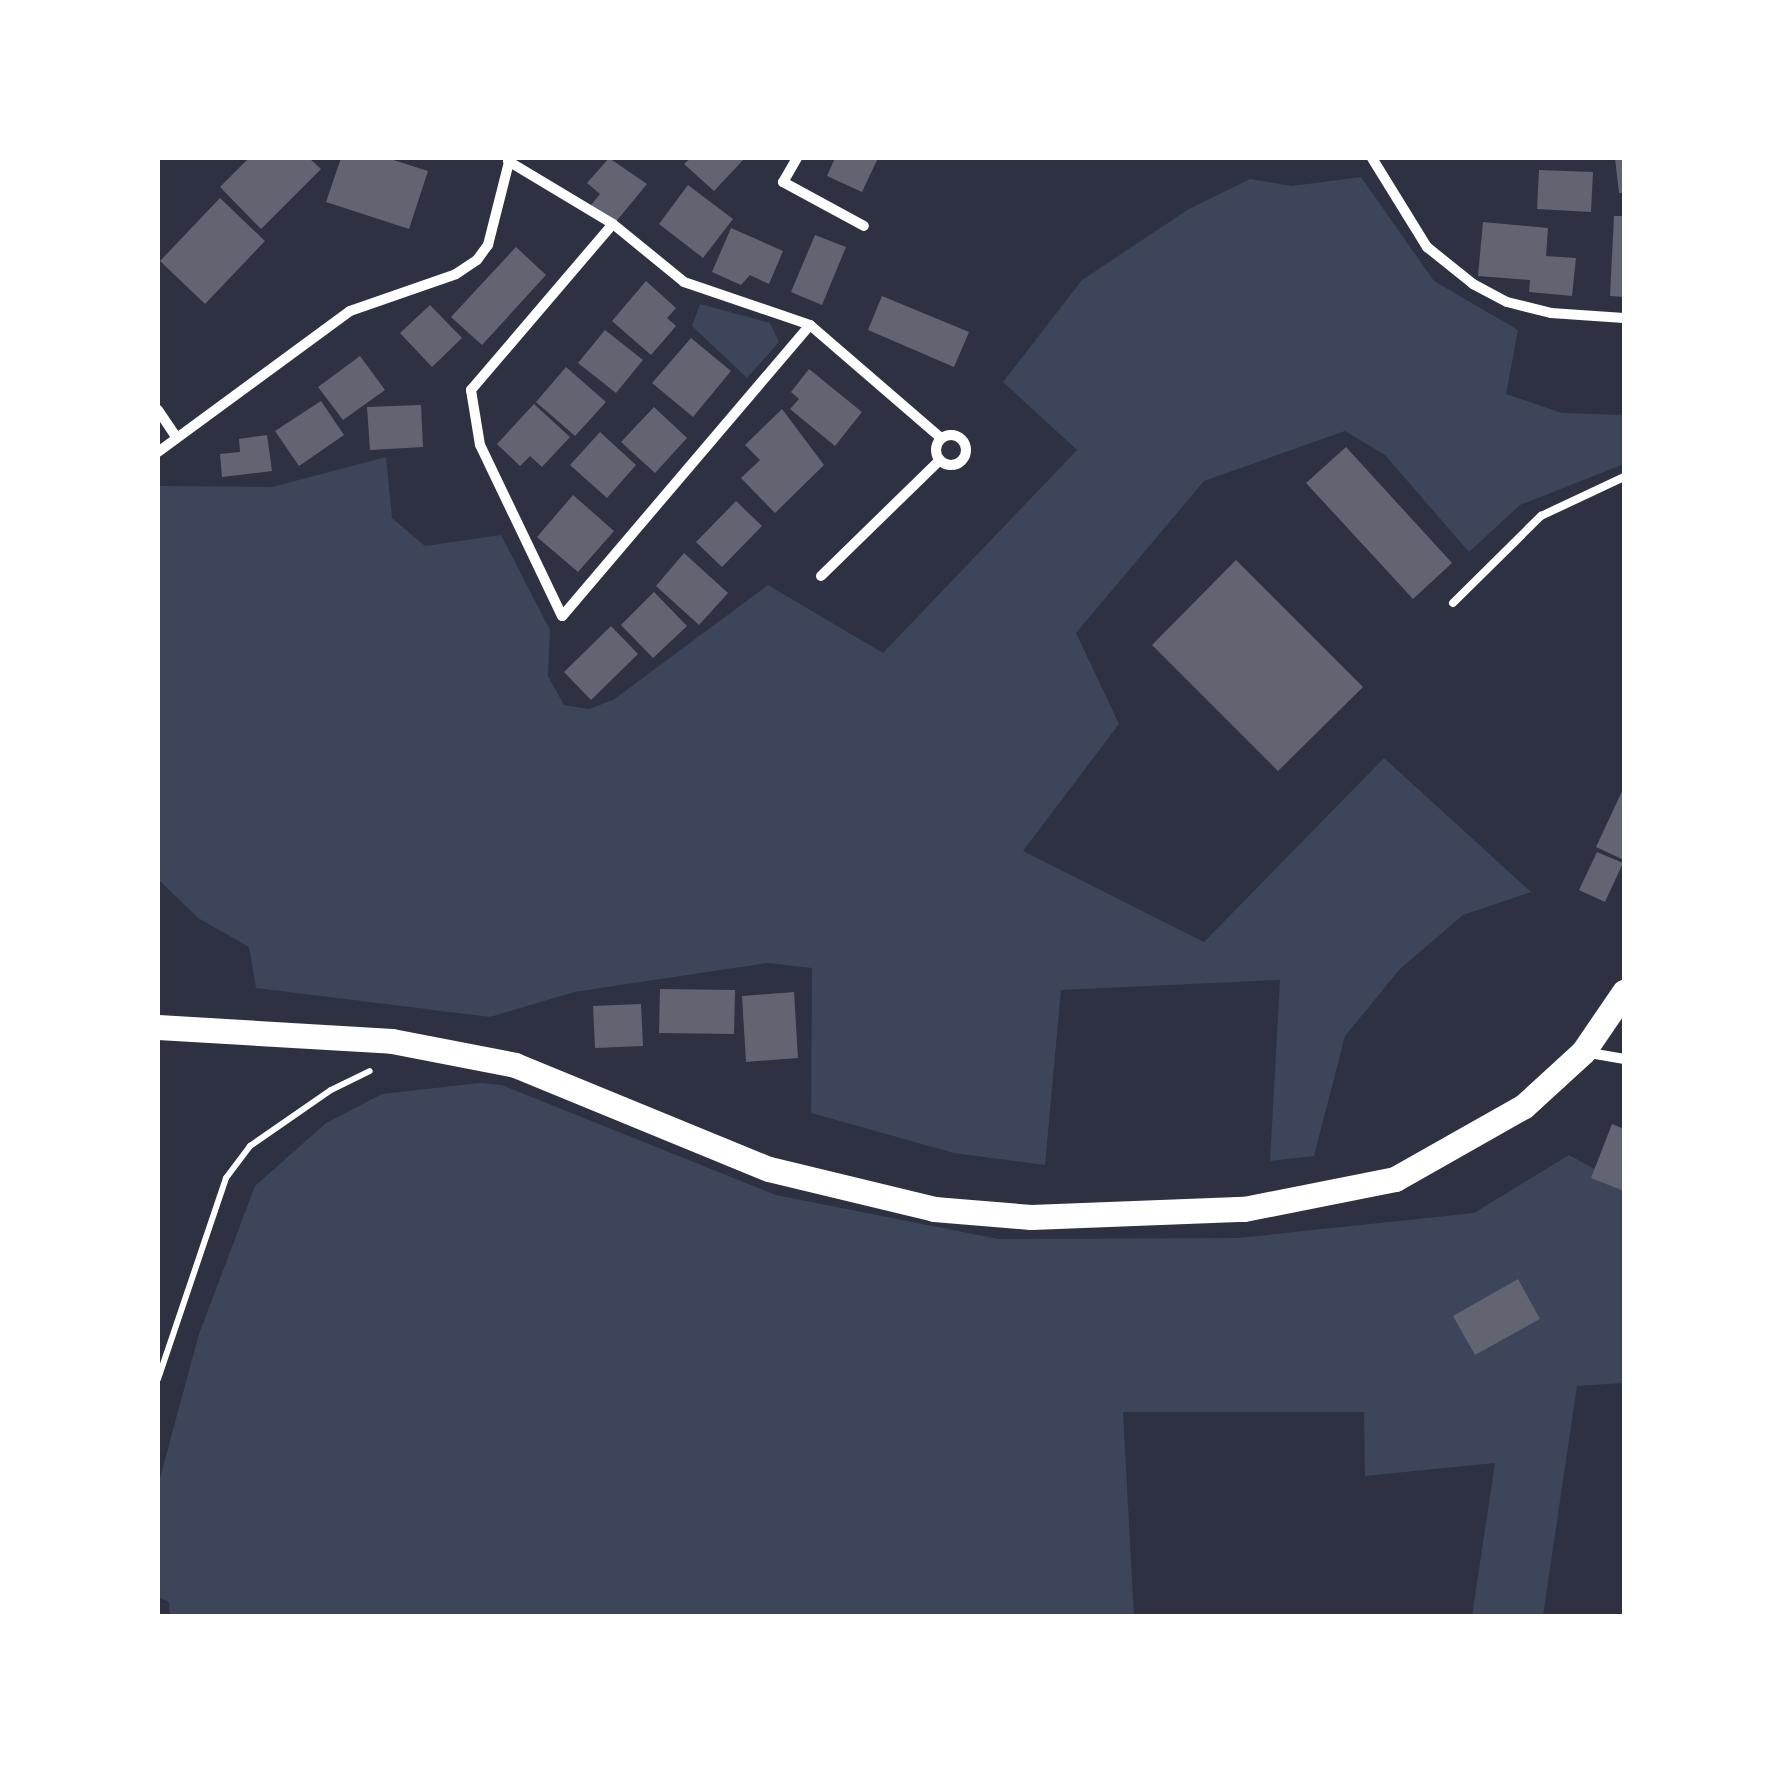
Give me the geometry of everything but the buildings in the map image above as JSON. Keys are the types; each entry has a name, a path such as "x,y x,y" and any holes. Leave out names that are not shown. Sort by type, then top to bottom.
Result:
{"main road":[{"path":"158,1027 392,1041 515,1065 769,1169 934,1208 1031,1217 1244,1209 1394,1180 1524,1106 1583,1052 1624,992"}],"street":[{"path":"797,158 783,182 864,226"},
{"path":"1372,158 1427,247 1473,284 1507,302 1551,313 1624,318"},
{"path":"158,452 175,435 350,310 456,274 477,260 488,245 509,159 613,224 684,282 810,325 940,438 958,436 966,450 956,464 940,460"},
{"path":"613,224 471,390 480,445 562,616 810,325"},
{"path":"158,410 175,435"},
{"path":"822,576 940,460 940,438"},
{"path":"1583,1052 1624,1060"}],"lane":[{"path":"1453,603 1541,516 1624,477"}],"path":[{"path":"158,1379 226,1178 250,1146 285,1120 331,1090 381,1068"}],"shaded area":[{"path":"1361,177 1434,281 1518,330 1506,394 1562,413 1624,415 1624,464 1520,505 1469,552 1385,455 1345,431 1204,481 1076,633 1119,724 1023,851 1204,942 1384,758 1531,892 1463,915 1400,969 1345,1036 1314,1156 1270,1161 1280,980 1061,990 1045,1165 954,1153 811,1113 812,968 767,963 574,992 490,1017 256,988 249,947 198,918 158,879 158,486 272,487 386,457 392,518 425,546 501,535 550,630 548,676 564,705 589,709 613,700 768,585 883,653 1077,450 1003,382 1082,280 1189,209 1250,179 1292,186"},
{"path":"700,304 770,323 779,342 747,378 692,326"},
{"path":"479,1083 502,1085 776,1195 998,1239 1238,1238 1474,1213 1569,1155 1624,1185 1624,1383 1577,1386 1543,1616 1472,1616 1495,1463 1365,1476 1364,1412 1123,1412 1134,1616 170,1616 169,1602 158,1597 158,1485 199,1334 255,1186 326,1123 382,1094"}]}
